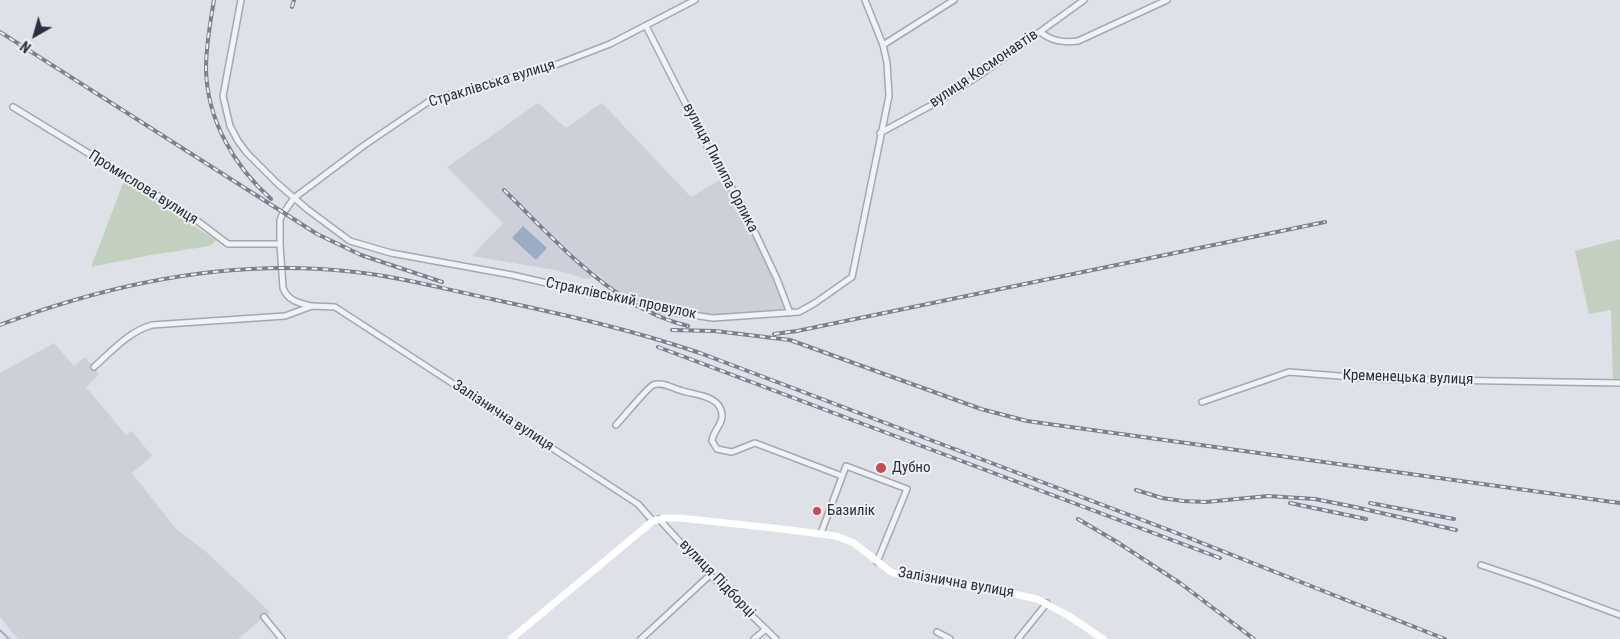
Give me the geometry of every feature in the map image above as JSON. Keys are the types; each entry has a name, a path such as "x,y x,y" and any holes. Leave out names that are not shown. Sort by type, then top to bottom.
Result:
{"main road":[{"name":"Залізнична вулиця","path":"656,520 688,518 821,534 850,541 891,572 912,578 1038,599 1104,639"},
{"path":"511,639 656,520"}],"street":[{"path":"241,0 223,96 226,113 238,141 247,153 294,198"},
{"name":"Страклівська вулиця","path":"312,306 291,300 285,292 280,244 280,220 284,210 294,198 366,144 431,100 558,64 610,44 696,0"},
{"name":"Страклівський провулок","path":"294,198 344,237 364,246 391,253 512,275 672,312 713,318 800,312 852,278 889,96 887,63 883,45 865,0"},
{"path":"883,45 954,0"},
{"name":"вулиця Космонавтів","path":"880,133 941,100 980,75 1084,0"},
{"path":"1040,32 1059,42 1078,41 1167,0"},
{"name":"вулиця Пилипа Орлика","path":"646,26 707,146 744,209 777,279 790,313"},
{"name":"Промислова вулиця","path":"13,106 191,216 228,244 280,244"},
{"path":"94,367 124,339 144,327 285,316 312,306"},
{"name":"Залізнична вулиця","path":"312,306 334,307 350,315 638,504 656,520"},
{"name":"Кременецька вулиця","path":"1202,402 1289,372 1377,379 1620,382"},
{"path":"616,425 650,388 657,384 662,384 681,391 705,396 718,404 722,416 712,441 717,448 732,452 755,443 842,476"},
{"path":"821,534 846,466 907,489 877,562"},
{"name":"вулиця Підборці","path":"656,520 776,639"},
{"path":"1481,565 1620,615"},
{"path":"641,639 710,575"},
{"path":"1018,639 1047,603"},
{"path":"264,617 282,639"},
{"path":"754,639 766,629"},
{"path":"937,632 950,639"}],"shaded area":[{"path":"538,103 566,128 602,103 691,197 725,177 744,209 790,313 713,318 628,302 598,274 596,277 586,279 560,271 472,256 503,223 447,167"},
{"path":"54,343 74,366 85,357 99,374 86,387 126,435 132,431 152,456 132,473 176,529 205,551 270,612 238,639 18,639 0,617 0,373"}],"green space":[{"path":"124,181 216,240 210,246 91,267"},
{"path":"1620,239 1620,383 1613,382 1611,310 1589,314 1575,251"}],"water":[{"path":"523,226 547,248 536,260 512,238"}],"waterway":[{"path":"0,630 9,639"}],"railway":[{"path":"214,0 206,60 211,106 217,124 234,157 245,172 271,199"},
{"path":"292,7 294,0"},
{"path":"0,32 317,234 361,255 442,282"},
{"path":"504,190 564,250 613,290 652,313 688,326"},
{"path":"774,334 797,331 1325,222"},
{"path":"0,325 43,310 131,286 175,277 220,271 310,268 373,274 426,284 548,311 649,337 700,353 1169,530 1445,639"},
{"path":"672,330 715,331 790,340 981,409 1027,421 1620,503"},
{"path":"658,347 1220,558"},
{"path":"1136,490 1162,498 1183,501 1206,502 1268,496 1315,499 1456,530"},
{"path":"1290,503 1366,519"},
{"path":"1370,503 1454,519"},
{"path":"1078,519 1180,583 1254,639"}],"place":[{"name":"Дубно","path":"881,468"},
{"name":"Базилік","path":"817,511"}]}
